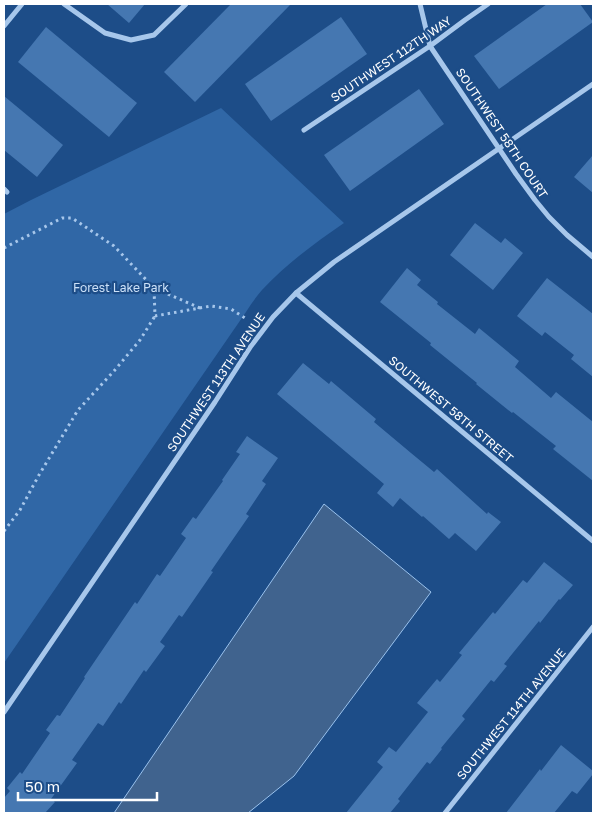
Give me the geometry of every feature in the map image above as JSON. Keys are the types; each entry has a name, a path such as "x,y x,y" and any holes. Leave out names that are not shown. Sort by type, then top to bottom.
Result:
{"street":[{"path":"4,26 22,4"},
{"path":"64,4 105,33 132,40 154,35 186,4"},
{"name":"SOUTHWEST 58TH COURT","path":"420,4 430,46 534,200 567,235 593,256"},
{"name":"SOUTHWEST 112TH WAY","path":"304,130 430,46 488,4"},
{"name":"SOUTHWEST 113TH AVENUE","path":"4,712 251,346 273,317 296,293 334,262 593,84"},
{"name":"SOUTHWEST 58TH STREET","path":"296,293 593,541"},
{"name":"SOUTHWEST 114TH AVENUE","path":"445,813 593,627"}],"path":[{"path":"4,248 62,218 72,218 114,246 154,288 200,308"},
{"path":"4,531 20,510 78,410 140,340 155,316 154,288"},
{"path":"155,316 211,306 231,310 245,318"}],"green space":[{"name":"Forest Lake Park","path":"221,108 344,223 291,263 271,280 258,295 4,663 4,214"}],"shaded area":[{"path":"324,504 431,592 294,776 248,813 114,813"}],"building":[{"path":"107,4 145,4 129,23"},
{"path":"231,4 291,4 195,102 164,72"},
{"path":"547,4 580,4 593,22 499,89 474,56"},
{"path":"341,17 367,54 271,121 245,84"},
{"path":"46,27 137,103 109,137 18,62"},
{"path":"419,89 444,124 350,191 324,155"},
{"path":"4,96 63,145 37,177 4,150"},
{"path":"593,155 593,193 574,177"},
{"path":"475,223 501,243 505,238 523,253 493,290 450,255"},
{"path":"407,268 421,280 417,285 438,302 437,304 475,334 479,328 519,361 515,367 551,398 556,392 593,422 593,481 553,449 556,446 476,384 430,345 431,343 380,302"},
{"path":"547,278 593,314 593,377 571,359 574,355 545,332 542,336 517,316"},
{"path":"303,363 329,384 331,381 376,419 374,422 411,453 434,472 437,469 487,514 488,512 501,522 476,551 455,533 449,539 400,498 393,507 377,493 384,484 277,394"},
{"path":"247,436 278,458 262,481 266,484 246,514 249,516 211,571 213,572 182,617 179,615 160,642 165,646 146,672 144,670 121,704 119,702 103,726 98,723 72,760 77,763 51,799 55,802 45,813 4,813 4,798 10,791 7,788 20,772 22,774 50,733 46,730 57,715 60,716 135,602 137,604 157,574 160,576 186,538 181,534 193,517 196,519 223,481 240,454 236,452"},
{"path":"544,562 573,585 540,623 539,621 504,664 507,666 494,682 491,680 462,716 465,719 430,764 427,762 398,799 400,801 390,813 346,813 383,767 377,762 389,747 396,752 428,712 417,703 437,679 440,682 462,655 459,653 493,612 495,614 523,580 527,583"},
{"path":"561,745 593,771 593,774 577,794 572,791 554,813 506,813 540,769 541,771"}]}
